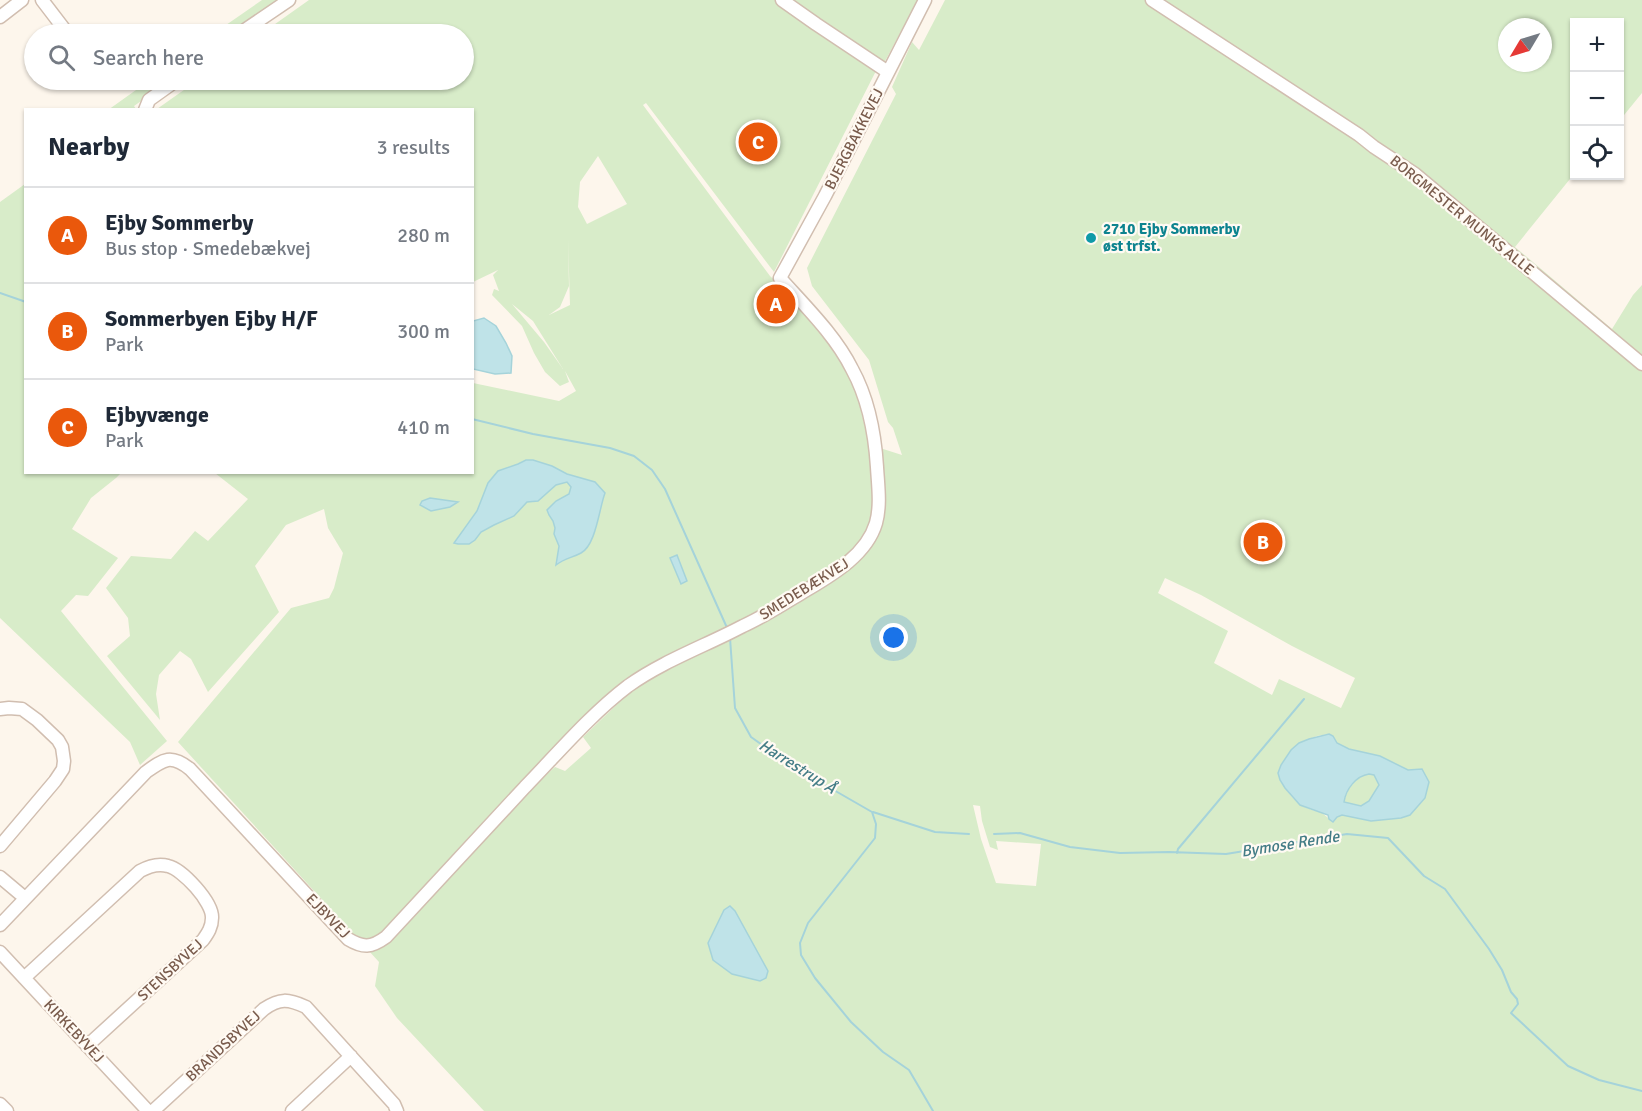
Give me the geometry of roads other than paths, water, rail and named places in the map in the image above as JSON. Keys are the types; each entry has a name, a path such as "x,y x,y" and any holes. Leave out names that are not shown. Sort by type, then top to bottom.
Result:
{"street":[{"path":"0,17 22,0"},
{"path":"42,0 60,24"},
{"path":"254,24 289,0"},
{"path":"782,0 888,72"},
{"name":"BJERGBAKKEVEJ","path":"780,278 825,196 925,0"},
{"name":"BORGMESTER MUNKS ALLE","path":"1152,0 1359,135 1414,174 1642,364"},
{"path":"146,108 149,100 163,90"},
{"name":"SMEDEBÆKVEJ","path":"729,633 828,577 855,556 868,540 876,523 879,501 875,441 864,399 852,369 834,341 780,278"},
{"name":"EJBYVEJ","path":"0,925 146,772 160,762 172,759 190,770 348,939 358,945 369,946 386,937 539,773 607,704 646,675 729,633"},
{"path":"0,709 22,710 37,720 58,740 62,747 64,761 63,768 55,781 0,846"},
{"name":"STENSBYVEJ","path":"24,978 140,871 150,866 170,866 180,872 206,900 211,909 212,918 210,930 203,940 87,1046"},
{"path":"0,877 26,898"},
{"name":"KIRKEBYVEJ","path":"0,952 147,1111"},
{"name":"BRANDSBYVEJ","path":"153,1111 264,1009 274,1002 284,1001 293,1001 306,1006 398,1111"},
{"path":"292,1111 351,1056"},
{"path":"0,1104 7,1111"}],"water":[{"path":"484,318 496,326 512,356 511,373 495,374 474,369 474,321"},
{"path":"526,460 552,466 567,474 595,482 605,493 594,535 586,549 556,565 559,546 554,534 553,521 547,510 556,501 569,494 571,487 567,482 556,485 538,501 527,502 514,516 481,532 469,544 454,543 477,511 488,483 498,471"},
{"path":"430,498 458,502 450,507 431,511 420,505 422,501"},
{"path":"677,555 687,581 681,584 670,558"},
{"path":"1329,734 1337,743 1349,749 1380,756 1408,770 1422,769 1429,782 1425,798 1410,815 1401,818 1371,821 1342,815 1333,822 1328,815 1300,805 1280,780 1278,773 1291,750 1299,743","holes":["1364,775 1374,775 1379,785 1369,801 1361,806 1344,802 1349,788 1356,780"]},
{"path":"730,906 768,971 766,978 760,981 732,974 713,960 708,943 724,910"}],"waterway":[{"name":"Harrestrup Å","path":"0,293 24,301"},
{"name":"Harrestrup Å","path":"474,419 533,434 610,448 634,456 652,470 665,489 728,630"},
{"name":"Harrestrup Å","path":"730,638 735,708 751,737 792,766 872,812 876,824 875,838 808,923 800,943 801,955 815,978 851,1022 883,1052 909,1070 933,1111"},
{"path":"1177,853 1304,699"},
{"name":"Bymose Rende","path":"873,812 935,832 969,834"},
{"name":"Bymose Rende","path":"994,834 1020,833 1070,847 1120,853 1226,854 1347,834 1388,838 1424,876 1445,889 1489,949 1502,970 1511,992 1517,999 1518,1004 1511,1013 1568,1066 1599,1080 1642,1091"}],"place":[{"name":"Ejbyvænge","path":"758,142"},
{"name":"2710 Ejby Sommerby øst trfst.","path":"1091,238"},
{"name":"Ejby Sommerby","path":"776,304"},
{"name":"Sommerbyen Ejby H/F","path":"1263,542"}]}
